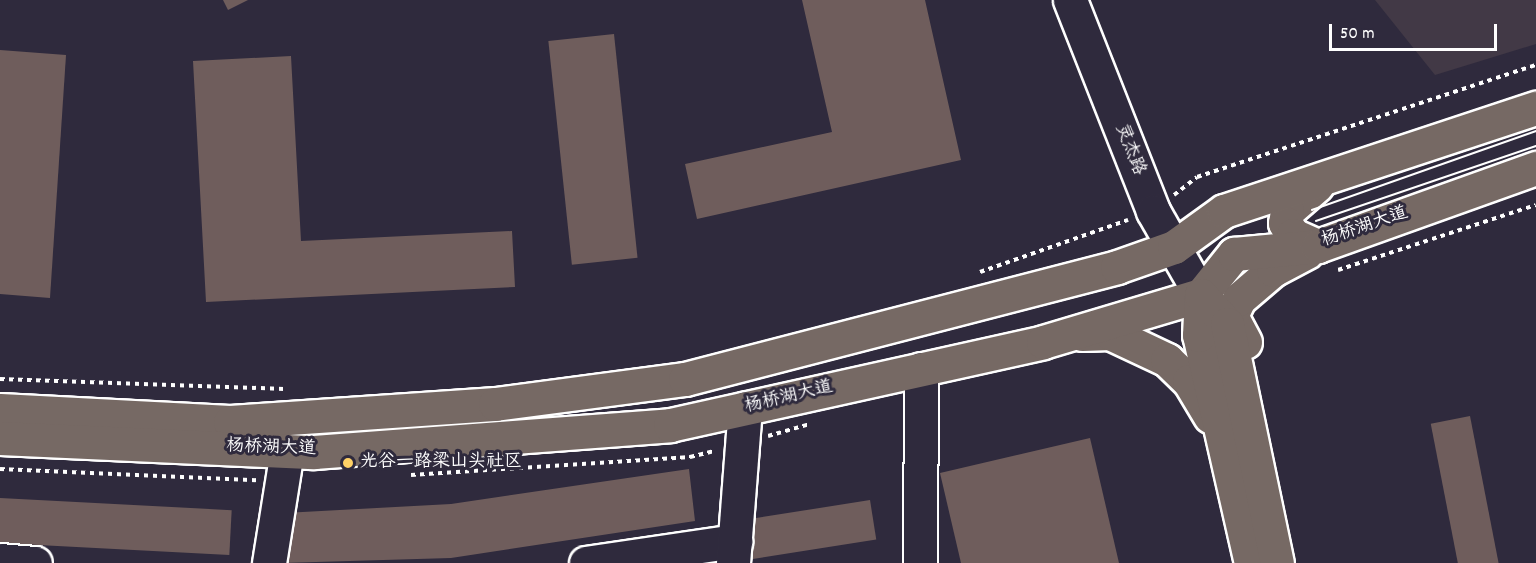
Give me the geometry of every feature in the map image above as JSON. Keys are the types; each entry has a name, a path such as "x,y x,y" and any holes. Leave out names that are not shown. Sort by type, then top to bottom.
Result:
{"main road":[{"name":"杨桥湖大道","path":"0,410 230,422 495,404 686,379 1118,267 1174,247 1224,211 1536,108"},
{"name":"杨桥湖大道","path":"0,438 287,451 670,425 1066,334 1201,295 1234,254 1326,259 1536,168"},
{"path":"1326,259 1293,235 1285,223 1287,211 1302,194 1341,171"},
{"path":"1251,563 1237,440 1248,348 1231,315 1239,299 1273,270 1326,259"},
{"path":"1201,295 1199,335 1237,440 1277,563"},
{"path":"1066,334 1110,333 1167,360 1189,381 1237,440"}],"street":[{"name":"灵杰路","path":"1070,0 1153,211 1201,295"},
{"path":"920,563 921,369"},
{"path":"586,563 734,552 745,408"},
{"path":"269,563 287,451"},
{"path":"0,560 35,563"}],"path":[{"path":"973,274 1153,211 1197,177 1536,65"},
{"path":"1326,259 1536,206"},
{"path":"0,379 292,389"}],"shaded area":[{"path":"1375,0 1536,0 1536,44 1435,75"}],"building":[{"path":"223,0 248,0 228,10"},
{"path":"802,0 925,0 961,160 697,219 685,164 832,132"},
{"path":"614,34 638,258 572,265 548,41"},
{"path":"0,50 66,55 50,298 0,294"},
{"path":"291,56 301,241 512,231 515,287 206,302 193,61"},
{"path":"1470,416 1499,563 1458,563 1431,424"},
{"path":"1090,438 1119,563 961,563 940,473"},
{"path":"689,469 695,521 451,558 282,563 284,513 451,504"},
{"path":"0,498 232,510 229,555 0,543"},
{"path":"870,500 876,540 739,561 733,522"}],"tram line":[{"path":"1312,210 1536,131"},
{"path":"1316,221 1536,146"}],"place":[{"name":"光谷一路梁山头社区","path":"348,463"}]}
